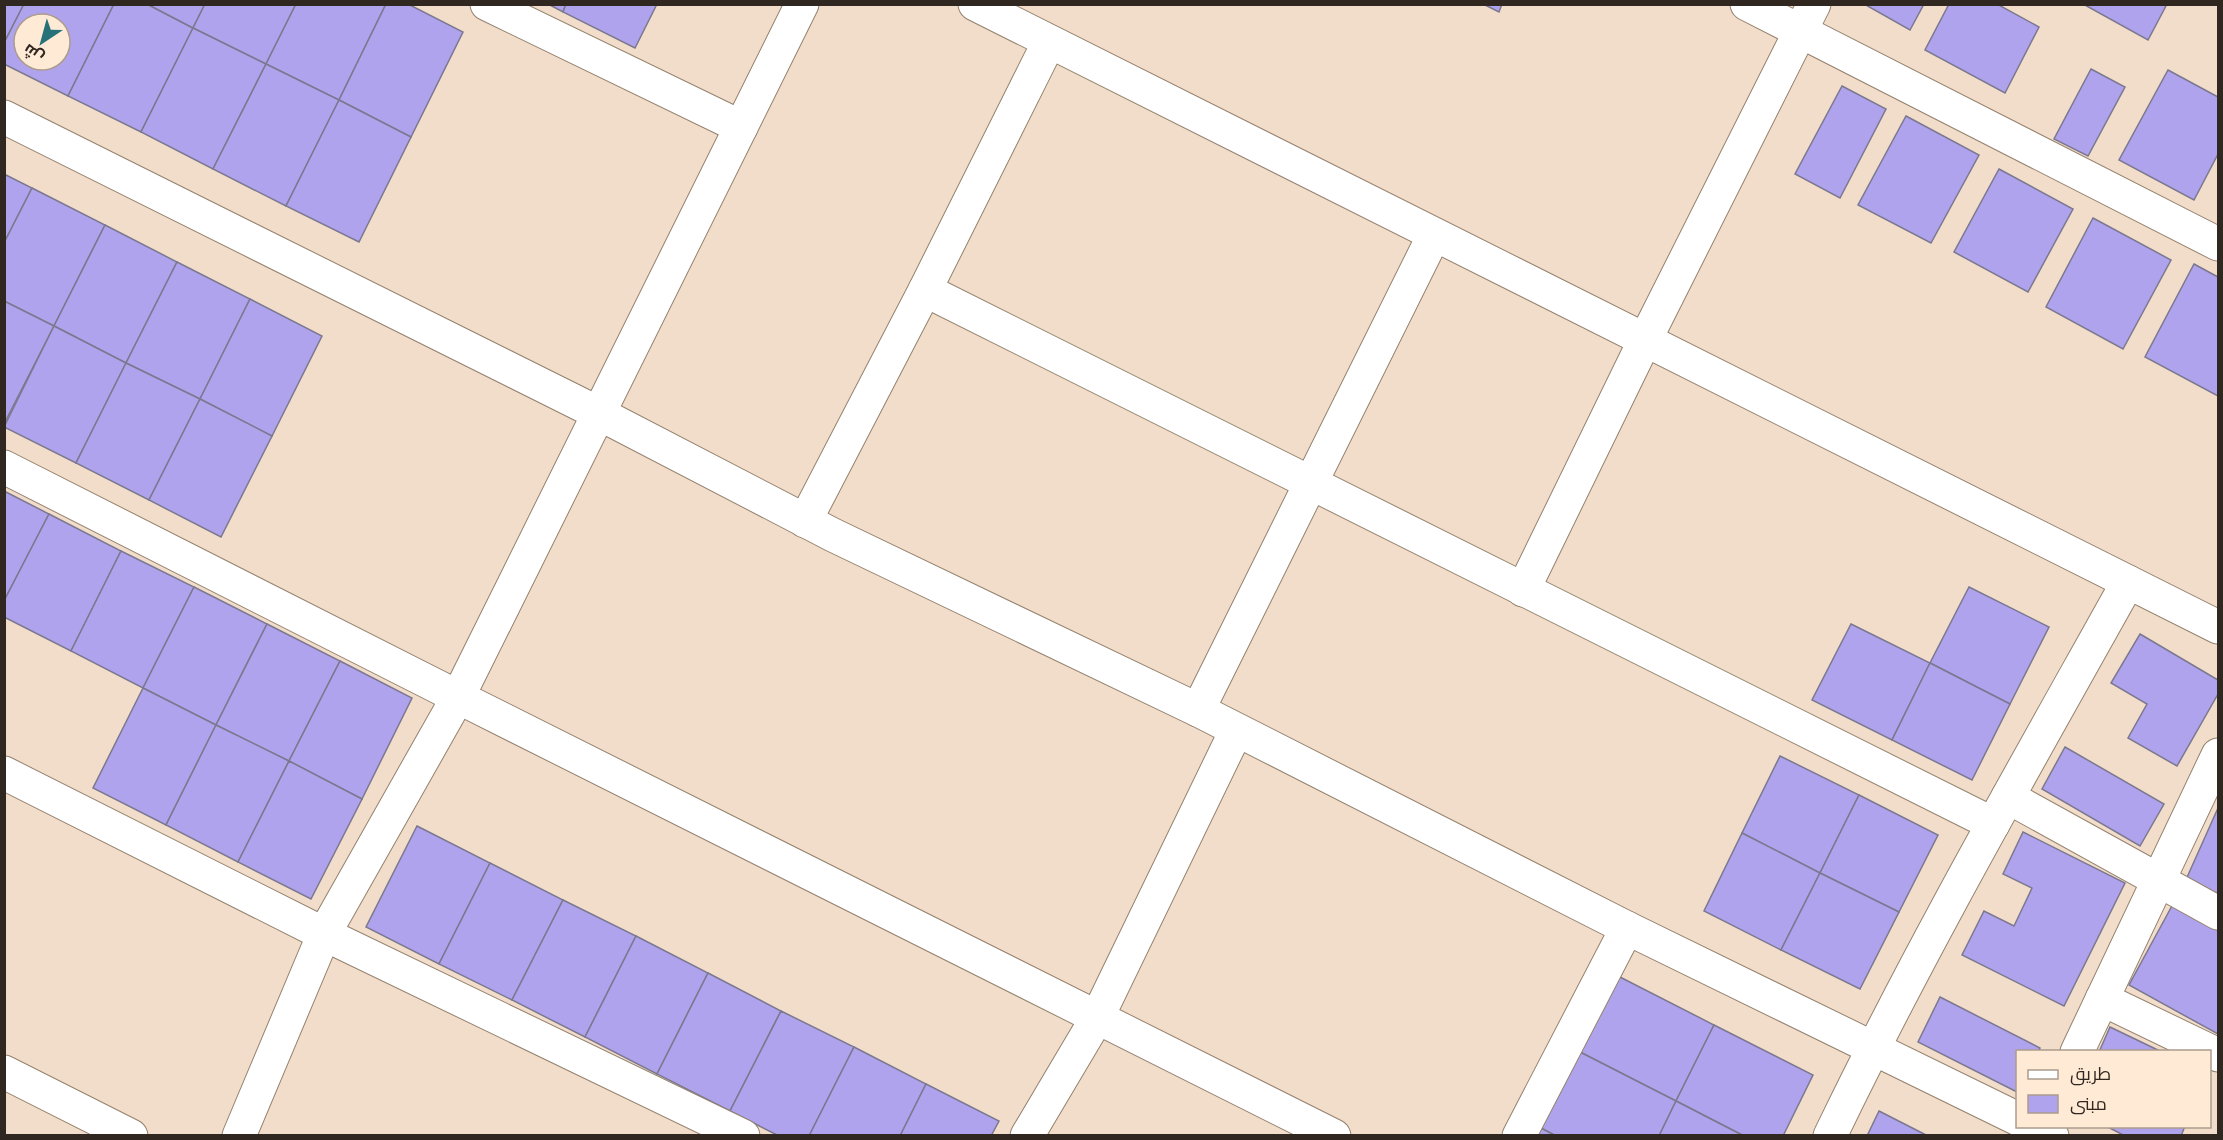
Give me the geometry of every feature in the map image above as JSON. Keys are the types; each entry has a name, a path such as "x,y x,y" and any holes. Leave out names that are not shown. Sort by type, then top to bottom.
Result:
{"street":[{"path":"487,4 741,127"},
{"path":"239,1136 324,934 458,697 802,4"},
{"path":"975,4 2218,627"},
{"path":"1747,4 1807,18 2218,244"},
{"path":"1523,590 1645,340 1807,18"},
{"path":"805,521 925,290 1048,42"},
{"path":"4,117 598,413 805,521 1198,710 1627,928 2016,1117"},
{"path":"1198,710 1434,235"},
{"path":"925,290 1523,590 2158,880 2218,913"},
{"path":"4,467 1334,1136"},
{"path":"1830,1136 1872,1048 2128,582"},
{"path":"1027,1136 1096,1018 1236,731"},
{"path":"2078,1050 2218,755"},
{"path":"4,773 324,934 743,1136"},
{"path":"1519,1136 1627,928"},
{"path":"2102,999 2208,1050"},
{"path":"4,1072 131,1136"}],"building":[{"path":"4,4 24,4 20,12 12,12 12,27 4,43"},
{"path":"24,4 114,4 68,96 20,72 72,72 72,12 20,12"},
{"path":"114,4 147,4 193,28 141,132 68,96"},
{"path":"147,4 205,4 193,28"},
{"path":"205,4 296,4 266,64 193,28"},
{"path":"296,4 386,4 339,100 266,64"},
{"path":"386,4 408,4 463,32 411,137 339,100"},
{"path":"548,4 566,4 563,12"},
{"path":"566,4 657,4 635,48 563,12"},
{"path":"1483,4 1502,4 1499,12"},
{"path":"1864,4 1924,4 1910,30"},
{"path":"1949,4 1997,4 2039,27 2005,93 1925,50"},
{"path":"2083,4 2167,4 2148,40"},
{"path":"12,27 12,68 4,64 4,43"},
{"path":"193,28 266,64 213,169 141,132"},
{"path":"266,64 339,100 286,206 213,169"},
{"path":"2091,69 2125,87 2088,156 2054,139"},
{"path":"2168,70 2218,97 2218,154 2194,200 2119,160"},
{"path":"1842,86 1886,109 1840,198 1795,174"},
{"path":"339,100 411,137 359,242 286,206"},
{"path":"1906,116 1979,155 1931,243 1858,205"},
{"path":"1999,169 2073,209 2028,292 1954,252"},
{"path":"4,174 32,188 4,243"},
{"path":"32,188 105,225 54,326 4,301 4,243"},
{"path":"2093,218 2171,260 2123,349 2046,307"},
{"path":"105,225 177,262 126,363 54,326"},
{"path":"177,262 250,299 200,399 126,363"},
{"path":"2194,264 2218,277 2218,396 2145,357"},
{"path":"250,299 322,336 272,436 200,399"},
{"path":"4,301 54,326 4,424"},
{"path":"54,326 126,363 76,463 4,427"},
{"path":"126,363 200,399 149,500 76,463"},
{"path":"200,399 272,436 221,537 149,500"},
{"path":"4,491 49,514 4,601"},
{"path":"49,514 121,551 71,651 4,617 4,601"},
{"path":"121,551 194,587 143,688 71,651"},
{"path":"194,587 267,624 216,725 143,688"},
{"path":"1969,587 2049,627 2010,704 1930,663"},
{"path":"267,624 340,661 289,761 216,725"},
{"path":"1851,624 1930,663 1892,740 1812,700"},
{"path":"2140,634 2218,680 2218,694 2177,766 2128,738 2147,704 2111,683"},
{"path":"340,661 412,698 362,799 289,761"},
{"path":"1930,663 2010,704 1972,780 1892,740"},
{"path":"143,688 216,725 166,825 93,788"},
{"path":"216,725 289,761 238,862 166,825"},
{"path":"2065,747 2164,804 2140,846 2042,789"},
{"path":"1780,756 1859,795 1820,873 1742,833"},
{"path":"289,761 362,799 311,899 238,862"},
{"path":"1859,795 1938,835 1899,912 1820,873"},
{"path":"2218,808 2218,899 2184,884"},
{"path":"417,826 490,863 439,964 366,927"},
{"path":"2023,832 2125,883 2064,1006 1962,955 1984,911 2014,926 2032,888 2003,874"},
{"path":"1742,833 1820,873 1781,950 1704,911"},
{"path":"490,863 563,900 512,1000 439,964"},
{"path":"1820,873 1899,912 1860,989 1781,950"},
{"path":"563,900 636,936 585,1037 512,1000"},
{"path":"2173,904 2218,930 2218,1034 2129,985"},
{"path":"636,936 708,973 657,1074 585,1037"},
{"path":"708,973 781,1011 730,1111 657,1074"},
{"path":"1616,975 1714,1025 1676,1101 1578,1051"},
{"path":"1940,997 2040,1048 2039,1050 2016,1050 2016,1091 1918,1042"},
{"path":"781,1011 854,1047 809,1136 779,1136 730,1111"},
{"path":"1714,1025 1813,1075 1783,1136 1744,1136 1676,1101"},
{"path":"2110,1027 2158,1050 2100,1050"},
{"path":"854,1047 926,1084 900,1136 809,1136"},
{"path":"1578,1051 1676,1101 1659,1136 1556,1136 1539,1127"},
{"path":"926,1084 999,1121 991,1136 900,1136"},
{"path":"1676,1101 1744,1136 1659,1136"},
{"path":"1879,1111 1928,1136 1867,1136"},
{"path":"1539,1127 1556,1136 1535,1136"},
{"path":"2110,1128 2184,1128 2181,1136 2125,1136"}]}
